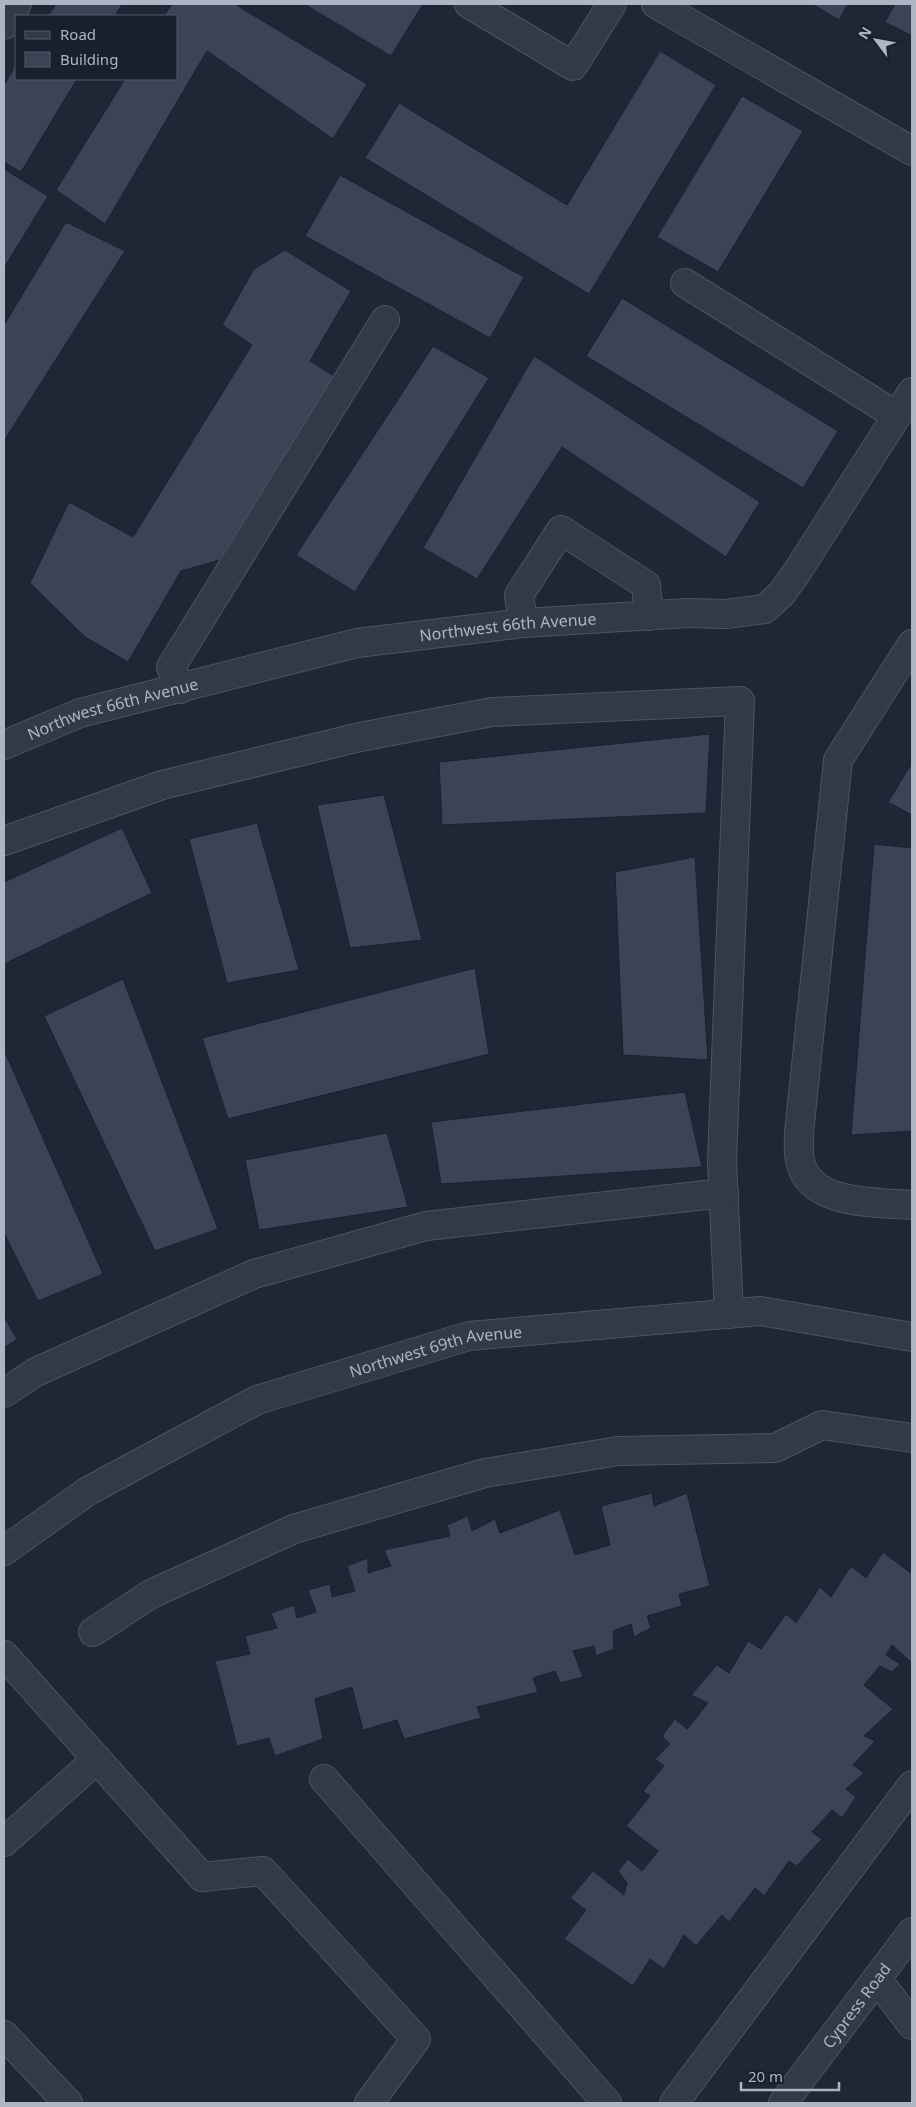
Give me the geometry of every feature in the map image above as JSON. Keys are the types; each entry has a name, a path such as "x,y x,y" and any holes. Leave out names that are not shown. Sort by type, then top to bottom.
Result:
{"street":[{"path":"4,25 17,4"},
{"path":"469,4 573,66 612,4"},
{"path":"656,4 912,151"},
{"path":"685,283 897,416"},
{"path":"180,689 171,667 385,320"},
{"name":"Northwest 66th Avenue","path":"4,745 80,713 357,643 523,622 726,614 765,608 787,586 912,392"},
{"path":"523,622 519,595 561,530 646,585 649,616"},
{"path":"912,644 838,760 799,1132 800,1161 812,1184 840,1199 912,1205"},
{"path":"4,841 162,785 360,737 492,712 740,701 722,1161 728,1314"},
{"path":"4,1393 36,1372 254,1274 426,1226 724,1193"},
{"name":"Northwest 69th Avenue","path":"4,1551 88,1491 257,1400 469,1336 760,1311 912,1337"},
{"path":"93,1632 151,1594 294,1529 485,1473 618,1451 774,1448 822,1425 912,1438"},
{"path":"4,1656 202,1877 263,1871 416,2039 368,2103"},
{"path":"4,1842 97,1760"},
{"path":"324,1778 607,2103"},
{"path":"674,2103 912,1784"},
{"name":"Cypress Road","path":"783,2103 912,1932"},
{"path":"877,1979 909,2013"},
{"path":"4,2035 68,2103"}],"building":[{"path":"56,4 122,4 116,15 49,15"},
{"path":"172,4 239,4 238,6 367,84 333,139 207,51 105,224 56,190 124,80 178,80 178,15 165,15"},
{"path":"304,4 423,4 391,56"},
{"path":"812,4 848,4 839,20"},
{"path":"895,4 912,4 912,36 885,22"},
{"path":"660,51 716,85 589,294 365,158 399,103 567,205"},
{"path":"15,67 15,80 76,80 21,172 4,162 4,85"},
{"path":"742,96 803,131 718,272 657,237"},
{"path":"4,169 48,196 4,268"},
{"path":"340,175 524,277 490,338 305,236"},
{"path":"66,222 125,251 4,441 4,325"},
{"path":"285,250 351,291 310,361 334,376 220,560 181,571 128,662 85,637 30,583 69,502 133,537 252,345 222,325 254,269"},
{"path":"622,298 838,431 803,488 586,356"},
{"path":"433,346 489,378 355,592 296,555"},
{"path":"534,356 760,502 726,557 562,447 477,579 423,548"},
{"path":"710,734 706,813 442,825 439,762"},
{"path":"912,763 912,815 888,802"},
{"path":"384,795 422,940 350,948 317,805"},
{"path":"257,823 299,970 227,983 189,839"},
{"path":"122,828 152,893 4,964 4,882"},
{"path":"874,844 912,848 912,1131 851,1135"},
{"path":"695,857 708,1060 623,1055 615,872"},
{"path":"475,968 489,1054 228,1119 202,1038"},
{"path":"123,979 218,1229 155,1251 44,1016"},
{"path":"4,1050 103,1274 38,1301 4,1233"},
{"path":"685,1092 702,1167 441,1184 431,1122"},
{"path":"387,1133 408,1207 259,1230 245,1160"},
{"path":"4,1317 17,1339 4,1348"},
{"path":"652,1493 654,1506 687,1493 710,1586 679,1594 682,1606 647,1616 651,1628 634,1637 631,1624 613,1631 614,1649 596,1656 594,1646 573,1651 583,1677 560,1683 555,1671 533,1678 538,1692 477,1707 481,1718 404,1739 397,1720 363,1730 352,1687 315,1699 323,1739 275,1756 269,1738 237,1746 215,1661 250,1654 245,1636 277,1628 271,1613 294,1605 297,1618 316,1612 308,1590 330,1584 332,1597 355,1591 347,1566 368,1558 368,1573 391,1566 384,1550 450,1536 447,1525 468,1516 472,1531 495,1519 500,1533 560,1510 575,1555 610,1545 601,1506"},
{"path":"883,1552 912,1574 912,1663 892,1645 886,1655 900,1664 892,1672 880,1666 864,1685 893,1709 864,1736 875,1741 853,1765 864,1773 846,1789 856,1797 842,1818 832,1810 812,1832 822,1839 797,1866 789,1861 764,1896 755,1888 729,1922 722,1915 696,1946 684,1935 664,1969 650,1959 633,1986 564,1939 586,1910 570,1898 593,1871 624,1895 627,1883 618,1871 628,1859 642,1871 658,1851 626,1826 650,1796 643,1791 664,1766 655,1759 670,1744 662,1736 675,1719 687,1729 708,1703 691,1695 717,1665 729,1673 748,1641 761,1649 786,1614 796,1623 820,1587 831,1597 851,1566 866,1578"}]}
